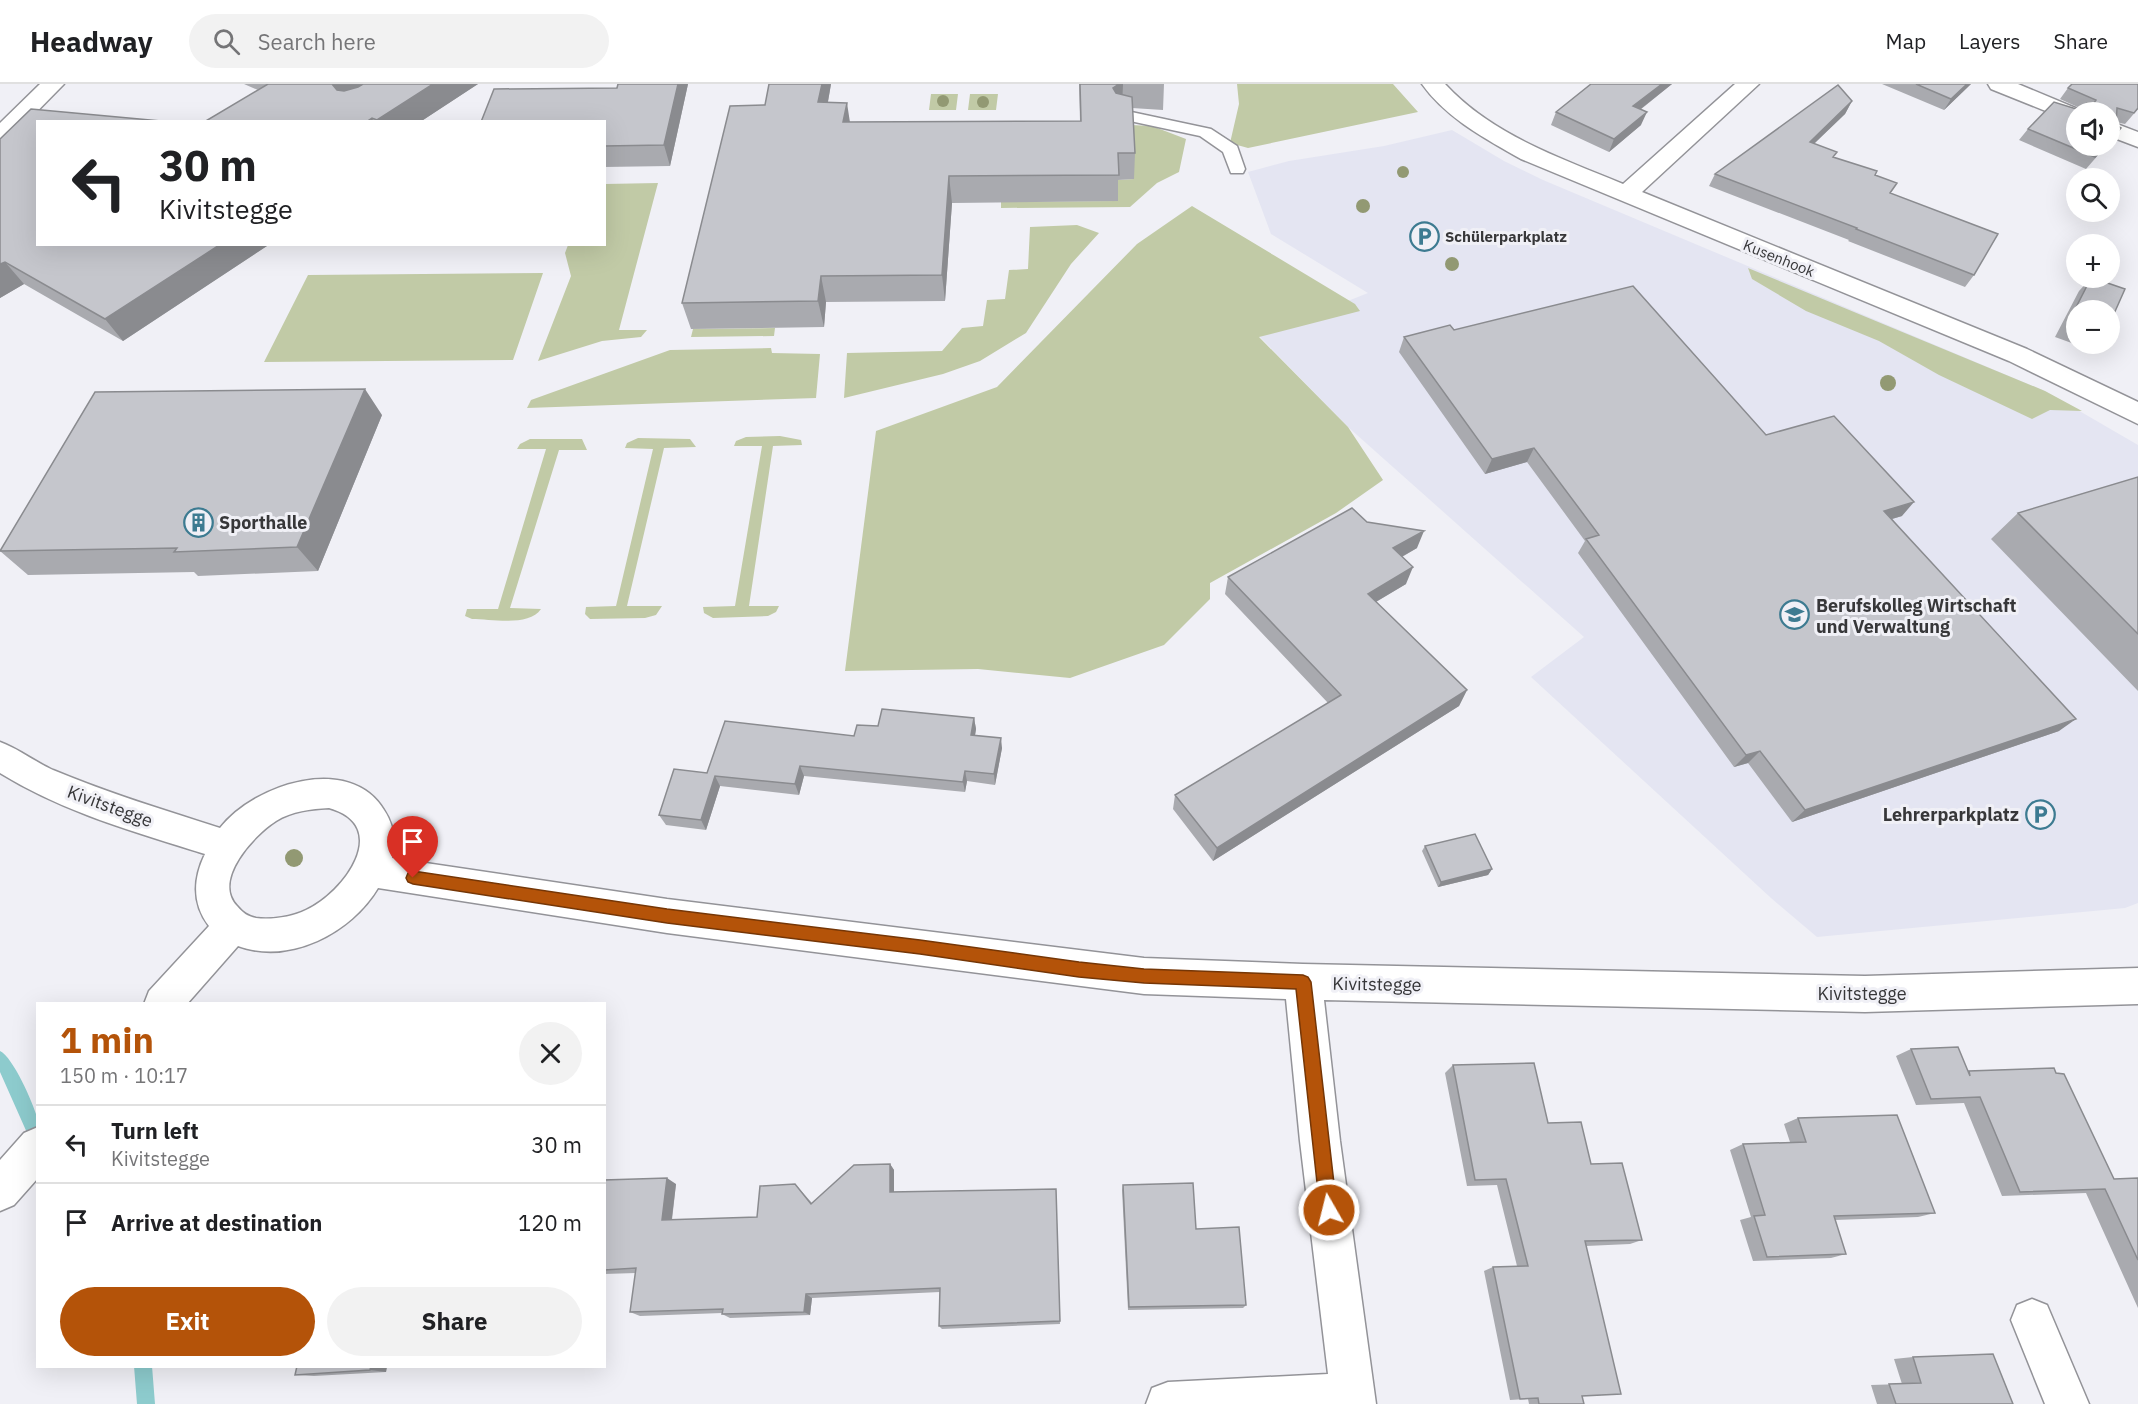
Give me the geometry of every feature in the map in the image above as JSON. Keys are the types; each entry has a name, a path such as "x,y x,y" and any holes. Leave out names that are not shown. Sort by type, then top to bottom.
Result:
{"street":[{"path":"0,136 53,84"},
{"name":"Kusenhook","path":"1432,84 1463,114 1490,133 1529,154 2018,356 2138,414"},
{"path":"1625,195 1748,84"},
{"path":"1999,84 2066,111"},
{"path":"2120,133 2138,140"},
{"name":"Kivitstegge","path":"0,756 38,779 117,811 226,845"},
{"path":"307,794 329,794 351,799 366,811 376,828 377,849 370,871 351,898 324,920 291,933 259,936 232,927 214,906 213,876 226,845 242,826 269,807 307,794"},
{"name":"Kivitstegge","path":"370,871 667,916 1144,976 1303,982 1865,994 2138,986"},
{"path":"164,1002 232,927"},
{"path":"1168,1404 1353,1400 1320,1141 1303,982"},
{"path":"0,1191 36,1149"},
{"path":"2032,1320 2067,1404"}],"lane":[{"path":"1122,115 1205,132 1231,150 1237,168"}],"shaded area":[{"path":"1452,130 1504,161 1543,180 2045,391 2138,445 2138,903 2125,908 1817,937 1771,898 1531,677 1584,637 1348,427 1259,336 1368,293 1271,234 1248,172 1289,161 1384,146"}],"green space":[{"path":"1237,84 1393,84 1418,112 1248,148 1230,143 1239,104"},
{"path":"931,94 958,94 956,110 929,110"},
{"path":"970,94 998,94 996,110 968,110"},
{"path":"1131,125 1152,126 1186,139 1179,172 1157,183 1130,207 1001,208 1001,202 1117,201 1117,180 1134,179"},
{"path":"658,183 619,330 647,330 641,337 602,341 538,361 571,276 565,253 568,246 606,246 606,184"},
{"path":"1192,206 1355,304 1360,311 1259,337 1348,427 1383,480 1336,513 1210,583 1210,599 1164,645 1070,678 978,669 845,671 876,431 997,387 1137,244"},
{"path":"1077,225 1099,233 1071,264 1026,333 980,361 943,374 844,398 847,353 942,351 962,328 983,326 987,300 1005,299 1009,270 1028,269 1030,227"},
{"path":"1748,268 2045,391 2082,411 2050,410 2032,419 1939,375 1879,341 1806,311 1752,279"},
{"path":"543,273 513,360 264,362 308,275"},
{"path":"775,328 774,336 691,337 693,329"},
{"path":"771,348 772,353 820,354 816,398 527,408 531,400 670,350"},
{"path":"780,436 801,440 802,445 773,446 749,606 779,606 776,612 768,616 713,618 704,613 703,607 735,606 762,446 734,446 736,441 746,437"},
{"path":"638,438 690,439 696,447 664,448 627,606 662,606 656,615 645,618 590,619 585,614 586,607 616,606 653,449 625,448 627,443"},
{"path":"530,439 582,439 587,450 559,450 510,608 541,609 535,615 519,620 472,619 465,616 467,609 498,609 546,449 517,449 520,444"}],"building":[{"path":"268,84 332,84 337,90 344,91 363,84 433,84 377,120 372,118 369,120 207,120"},
{"path":"618,84 678,84 664,145 606,146 606,120 482,120 494,89 617,88"},
{"path":"769,84 822,84 818,102 847,103 843,122 1081,121 1080,84 1119,84 1113,88 1116,93 1132,97 1135,153 1118,153 1119,175 949,176 942,275 821,276 818,301 682,303 730,106 765,105"},
{"path":"1591,84 1662,84 1633,106 1647,112 1614,139 1556,112"},
{"path":"1916,84 1967,84 1951,99"},
{"path":"2072,84 2138,84 2138,108 2134,113 2120,109 2120,102 2095,102 2096,100 2068,88"},
{"path":"1838,85 1852,101 1810,142 1837,152 1833,157 1877,171 1875,175 1897,183 1890,193 1998,234 1974,275 1715,174"},
{"path":"2054,102 2066,106 2066,145 2028,129"},
{"path":"31,109 150,120 36,120 36,246 218,246 105,319 5,262 0,264 0,139"},
{"name":"Berufskolleg Wirtschaft und Verwaltung","path":"1633,286 1766,435 1834,416 1914,502 1884,511 2076,719 1805,810 1760,751 1746,755 1586,539 1599,535 1534,448 1492,459 1404,337 1450,325 1454,330"},
{"path":"2086,288 2125,289 2120,300 2080,300"},
{"path":"365,389 297,547 174,552 177,548 0,551 95,392"},
{"path":"2138,477 2138,634 2018,513"},
{"path":"1352,508 1367,522 1424,531 1393,548 1413,567 1368,594 1467,690 1217,848 1175,795 1341,695 1228,577"},
{"path":"882,709 974,718 971,735 1001,738 994,774 965,771 963,782 800,766 795,784 715,776 701,820 659,815 674,769 707,773 725,721 854,736 857,725 878,726"},
{"path":"1475,834 1492,869 1441,882 1425,846"},
{"path":"1958,1047 1970,1076 1969,1071 2054,1068 2056,1073 2064,1074 2114,1179 2138,1178 2138,1260 2105,1189 2020,1192 1980,1097 1931,1099 1911,1049"},
{"path":"1534,1063 1548,1123 1581,1122 1591,1164 1622,1163 1642,1240 1585,1241 1621,1394 1582,1396 1584,1404 1539,1404 1538,1398 1520,1399 1493,1267 1528,1266 1506,1179 1475,1180 1453,1065"},
{"path":"1897,1115 1935,1213 1834,1216 1846,1254 1767,1257 1754,1216 1765,1215 1743,1144 1806,1142 1798,1118"},
{"path":"890,1164 890,1192 1056,1189 1060,1321 939,1326 940,1288 806,1294 804,1312 722,1314 723,1309 630,1312 636,1268 606,1270 606,1180 667,1178 662,1220 757,1217 760,1186 795,1184 811,1204 854,1165"},
{"path":"1193,1183 1196,1229 1239,1227 1246,1305 1129,1307 1123,1185"},
{"path":"1993,1354 2013,1404 1896,1404 1889,1384 1921,1383 1913,1357"},
{"path":"297,1368 370,1368 370,1370 295,1375"}],"waterway":[{"path":"0,1059 7,1069 36,1134"},
{"path":"143,1368 146,1404"}],"place":[{"name":"Schülerparkplatz","path":"1424,236"},
{"name":"Sporthalle","path":"198,522"},
{"name":"Berufskolleg Wirtschaft und Verwaltung","path":"1795,615"},
{"name":"Lehrerparkplatz","path":"2040,814"}],"route":[{"path":"413,878 667,916 1079,969 1144,976 1303,982 1329,1210"}]}
